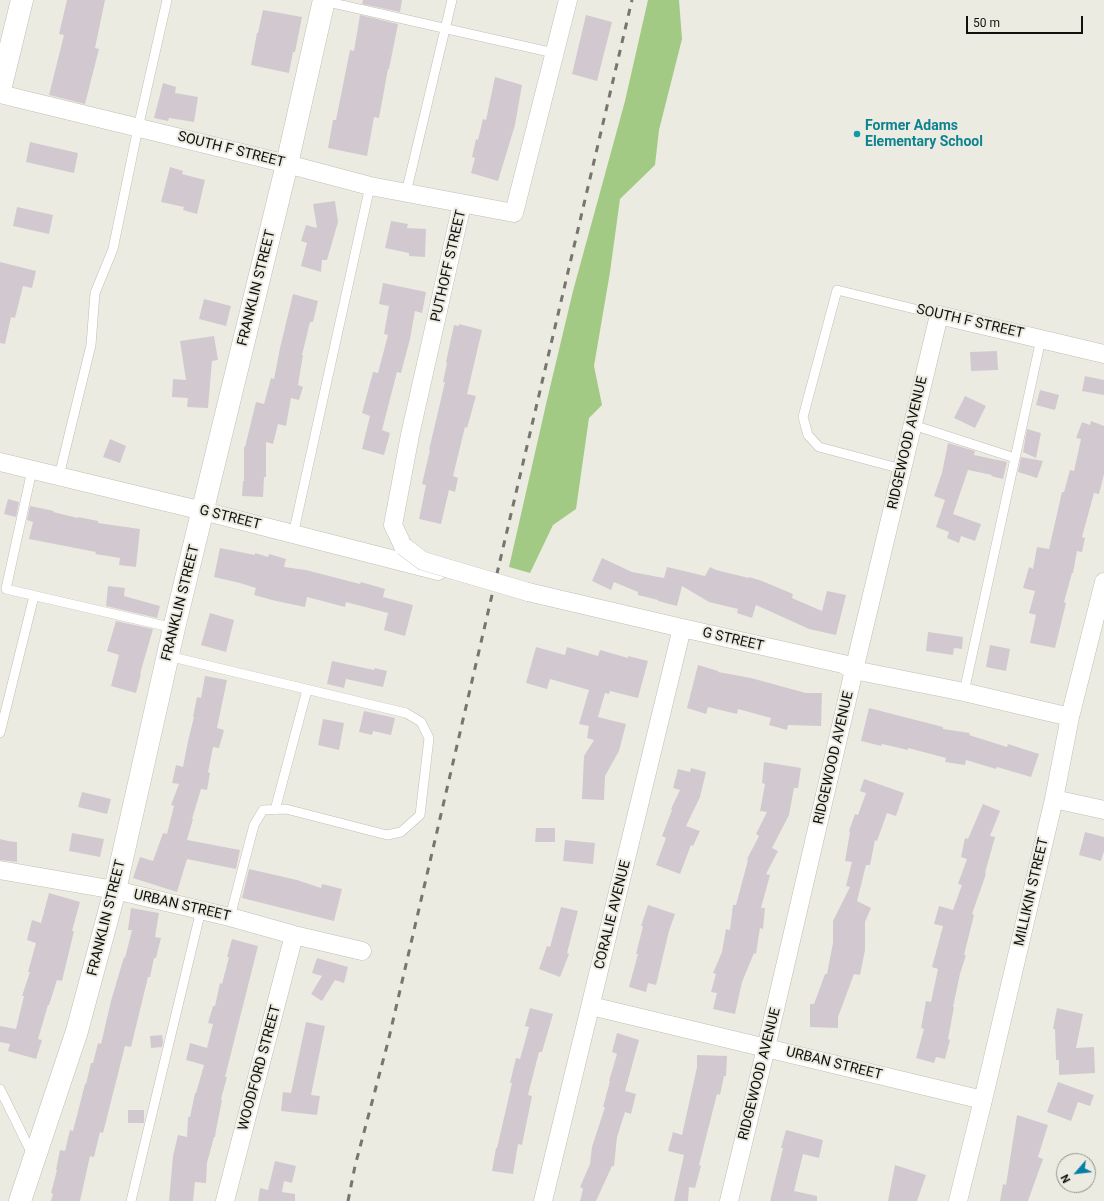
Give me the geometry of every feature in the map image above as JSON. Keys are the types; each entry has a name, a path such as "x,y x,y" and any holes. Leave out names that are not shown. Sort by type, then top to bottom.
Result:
{"street":[{"path":"0,90 22,0"},
{"name":"FRANKLIN STREET","path":"20,1201 78,1031 115,890 174,628 287,164 323,0"},
{"name":"PUTHOFF STREET","path":"403,546 393,525 410,435 462,204 514,213 568,0"},
{"name":"SOUTH F STREET","path":"0,94 287,164 370,186 462,204"},
{"name":"SOUTH F STREET","path":"939,315 1104,354"},
{"name":"RIDGEWOOD AVENUE","path":"729,1201 939,315"},
{"name":"G STREET","path":"0,462 203,511 459,577"},
{"name":"G STREET","path":"403,546 423,561 528,592 843,664 854,670 964,692 1070,717"},
{"name":"MILLIKIN STREET","path":"958,1201 1054,799 1070,717 1104,582"},
{"name":"CORALIE AVENUE","path":"543,1201 682,628"},
{"path":"1054,799 1104,810"},
{"name":"URBAN STREET","path":"0,870 115,890 230,917 294,935 362,950"},
{"name":"WOODFORD STREET","path":"225,1201 294,935"},
{"name":"URBAN STREET","path":"591,1006 983,1100"}],"lane":[{"path":"59,476 92,345 95,293 113,249 138,128 167,0"},
{"path":"323,0 554,53"},
{"path":"406,193 452,0"},
{"path":"293,535 370,186"},
{"name":"SOUTH F STREET","path":"902,470 819,447 808,435 803,417 837,290 939,315"},
{"path":"964,692 1041,339"},
{"path":"913,425 1015,458"},
{"path":"32,470 6,589 174,628"},
{"path":"0,733 34,596"},
{"path":"168,656 406,713 421,722 429,738 420,815 401,832 387,835 286,809 263,810 254,825 230,917"},
{"path":"275,810 307,690"},
{"path":"131,1201 201,910"},
{"path":"0,1089 35,1159"}],"green space":[{"path":"648,0 679,0 682,39 659,130 655,165 620,199 610,272 594,366 602,405 589,418 576,509 553,525 530,573 509,567 573,291 625,101"}],"building":[{"path":"67,0 105,0 95,48 99,49 85,104 49,95 64,35 59,34"},
{"path":"363,0 402,0 400,12 362,4"},
{"path":"263,10 302,17 289,73 251,65"},
{"path":"360,15 398,24 379,118 374,117 367,156 328,148 333,120 336,120 350,50 354,51"},
{"path":"586,15 612,22 597,81 572,74"},
{"path":"495,77 522,85 515,125 498,181 471,173 475,158 472,157 476,139 478,140 483,119 486,120"},
{"path":"163,83 176,87 175,93 198,97 194,122 169,118 168,121 154,118"},
{"path":"30,142 78,153 74,173 26,162"},
{"path":"170,167 183,171 182,174 205,180 197,214 183,210 184,207 161,202"},
{"path":"335,201 338,222 327,260 322,260 321,272 301,266 307,243 301,241 306,225 317,228 313,204"},
{"path":"17,207 53,215 49,234 13,226"},
{"path":"391,221 408,224 407,228 426,229 425,257 409,256 409,253 385,248"},
{"path":"0,262 36,271 32,288 23,286 15,318 11,317 5,344 0,343"},
{"path":"383,283 426,292 422,313 415,311 410,339 401,373 397,372 382,430 390,433 384,455 362,449 370,416 362,413 373,372 378,373 388,335 384,334 389,306 379,304"},
{"path":"293,294 318,301 313,322 310,322 302,355 298,385 303,387 299,400 291,398 286,426 278,424 273,444 266,442 266,477 264,477 263,497 242,496 244,481 244,447 256,402 264,404 271,378 274,379"},
{"path":"204,299 231,306 226,326 199,319"},
{"path":"459,324 482,330 467,394 476,396 467,428 465,427 453,476 458,478 455,492 449,490 441,524 419,519 426,485 422,484 445,382 443,382 446,362 454,325 459,326"},
{"path":"214,336 218,360 212,361 208,408 187,407 188,398 172,397 173,379 186,380 180,341"},
{"path":"997,351 998,370 971,371 970,352"},
{"path":"1085,376 1104,380 1104,395 1082,391"},
{"path":"1040,390 1059,395 1055,410 1036,405"},
{"path":"965,396 986,406 975,428 954,418"},
{"path":"1091,421 1104,426 1104,474 1099,494 1094,493 1082,537 1085,538 1082,552 1077,551 1073,573 1064,602 1066,603 1055,648 1030,643 1036,615 1029,613 1035,591 1023,588 1029,567 1033,569 1037,547 1049,549 1062,492 1064,492 1070,470 1074,471 1081,439 1076,438 1082,422 1090,425"},
{"path":"1027,429 1041,433 1036,458 1023,452"},
{"path":"110,439 126,446 120,463 103,457"},
{"path":"948,443 975,451 974,455 1007,462 1003,479 968,470 953,514 981,524 975,541 961,536 959,543 947,538 949,532 936,527 945,500 934,496 942,473"},
{"path":"1021,457 1043,461 1037,478 1018,472"},
{"path":"8,499 19,502 16,517 4,514"},
{"path":"30,506 78,518 98,521 98,523 140,529 136,567 119,565 120,558 29,539 33,522 27,520"},
{"path":"220,548 255,555 255,553 268,557 269,554 286,559 284,567 306,570 385,589 383,597 413,605 405,636 384,630 388,613 346,602 345,607 307,597 305,607 276,601 254,595 256,588 214,577"},
{"path":"602,558 632,572 664,578 667,567 705,576 710,567 716,570 762,581 793,594 792,598 822,611 827,591 846,595 836,635 809,629 756,605 752,618 737,613 738,609 709,602 682,586 677,606 638,595 638,592 614,582 611,590 592,581"},
{"path":"108,586 125,588 124,596 160,606 157,618 106,606"},
{"path":"210,613 234,620 226,652 201,645"},
{"path":"116,621 153,629 136,693 111,686 119,655 107,651"},
{"path":"928,632 963,637 962,649 954,648 953,655 926,651"},
{"path":"990,645 1010,649 1006,671 986,667"},
{"path":"536,647 565,655 567,647 598,656 600,650 628,658 628,656 648,661 638,698 610,691 609,694 605,693 598,717 626,724 619,751 605,776 604,800 582,799 584,756 594,740 587,738 589,726 579,724 589,690 550,679 547,689 526,683"},
{"path":"332,661 374,670 375,668 387,671 383,687 346,679 344,688 327,684"},
{"path":"698,665 718,672 751,678 806,693 822,693 821,726 788,725 787,730 769,725 771,718 738,709 737,714 708,707 706,714 687,708"},
{"path":"205,676 227,680 217,728 224,730 219,748 213,747 208,772 210,773 207,790 201,789 187,840 240,850 236,869 187,859 177,892 133,878 140,857 153,861 163,833 167,834 174,806 171,805 179,784 172,783 176,765 183,767 197,697 201,698"},
{"path":"869,708 943,727 943,729 970,733 969,735 1007,747 1008,744 1039,754 1031,777 966,760 965,765 945,762 946,758 908,748 908,750 861,741"},
{"path":"364,711 395,718 391,735 373,731 372,735 359,732"},
{"path":"323,719 344,723 339,750 318,745"},
{"path":"764,762 801,768 798,788 794,788 789,815 772,848 778,851 766,874 770,875 761,908 765,908 763,929 760,928 756,954 754,953 742,982 735,1014 713,1009 717,993 711,992 716,974 713,973 722,952 726,929 730,930 733,905 736,905 748,860 747,859 759,836 756,834 767,812 760,811 765,784 762,783"},
{"path":"691,768 706,772 700,797 686,826 700,831 693,846 691,845 680,874 656,865 666,838 662,836 672,810 671,809 680,790 673,788 678,769 690,772"},
{"path":"864,779 904,793 896,816 887,813 877,841 875,840 870,865 866,865 857,901 871,908 865,922 865,950 860,975 854,974 838,1017 838,1028 810,1027 810,1004 814,1004 825,974 827,974 833,943 833,921 850,887 846,886 852,862 845,861 849,831 855,814 858,815 866,793 860,791"},
{"path":"82,792 111,799 107,814 78,807"},
{"path":"983,804 1000,811 990,836 995,837 985,873 986,874 972,914 974,915 964,955 966,955 960,974 953,1007 948,1039 950,1040 945,1059 936,1057 934,1063 916,1058 924,1029 921,1028 926,1001 931,1002 938,969 932,967 943,926 934,924 939,906 953,910 962,885 958,884 967,859 961,857 965,838 968,839"},
{"path":"536,828 555,828 555,842 535,842"},
{"path":"1085,832 1104,837 1104,851 1101,861 1079,855"},
{"path":"72,833 104,839 100,857 69,851"},
{"path":"0,839 17,842 17,862 0,860"},
{"path":"565,840 595,843 593,864 563,861"},
{"path":"249,869 297,880 321,888 322,884 342,889 334,921 242,898"},
{"path":"49,893 80,902 72,931 74,931 62,981 57,980 48,1005 38,1039 42,1040 36,1059 8,1051 10,1044 0,1042 0,1026 16,1029 24,996 22,996 30,972 28,972 36,943 27,940 32,920 41,923"},
{"path":"648,905 675,914 669,931 656,985 648,983 646,992 629,987 638,954 636,954 643,926 641,926"},
{"path":"561,907 578,911 567,953 569,954 560,977 539,969 547,946 550,947"},
{"path":"131,908 159,913 155,937 161,938 156,958 154,958 150,977 148,977 131,1047 125,1046 103,1133 100,1132 94,1157 90,1156 80,1201 51,1201 53,1194 51,1193 60,1150 65,1151 70,1130 73,1131 91,1063 93,1063 98,1043 101,1044 111,1001 124,957 125,958 132,930 128,930"},
{"path":"232,939 258,946 225,1077 227,1077 221,1099 215,1137 207,1163 206,1183 195,1182 193,1201 169,1201 173,1156 178,1135 187,1137 188,1117 190,1117 195,1093 204,1065 186,1060 190,1043 207,1048 213,1024 208,1023 213,1006 215,1006 220,983 222,984"},
{"path":"317,958 348,967 344,983 335,980 322,1001 311,994 322,976 312,973"},
{"path":"530,1008 553,1014 542,1052 539,1052 528,1095 532,1096 522,1145 518,1144 513,1174 492,1171 512,1083 510,1083 516,1058 520,1059 529,1027 525,1026"},
{"path":"1057,1008 1083,1014 1076,1048 1094,1047 1095,1073 1059,1075 1059,1060 1056,1060 1055,1029 1053,1029"},
{"path":"306,1022 325,1026 311,1095 320,1096 317,1115 281,1111 283,1092 291,1093"},
{"path":"617,1033 639,1040 625,1091 636,1094 631,1114 625,1112 617,1137 614,1166 612,1166 596,1201 580,1201 583,1189 580,1187 590,1164 592,1147 605,1107 603,1107 617,1054 612,1052"},
{"path":"162,1035 162,1047 151,1048 150,1036"},
{"path":"697,1055 727,1056 726,1076 724,1076 720,1095 717,1094 699,1165 701,1166 695,1188 689,1187 688,1201 674,1201 684,1155 668,1151 673,1132 682,1135 697,1067"},
{"path":"1058,1082 1094,1095 1090,1106 1078,1102 1071,1121 1047,1112"},
{"path":"128,1110 144,1110 144,1123 128,1123"},
{"path":"1017,1115 1048,1125 1038,1157 1043,1159 1028,1201 1000,1201 1003,1184 1006,1185"},
{"path":"786,1130 823,1140 819,1158 803,1154 794,1191 817,1196 817,1201 770,1201"},
{"path":"275,1161 296,1166 292,1183 284,1181 282,1192 295,1194 295,1201 258,1201 260,1188 268,1190"},
{"path":"895,1165 926,1175 917,1201 888,1201"}],"railway":[{"path":"348,1201 355,1166 388,1042 632,0"}],"place":[{"name":"Former Adams Elementary School","path":"857,134"}]}
